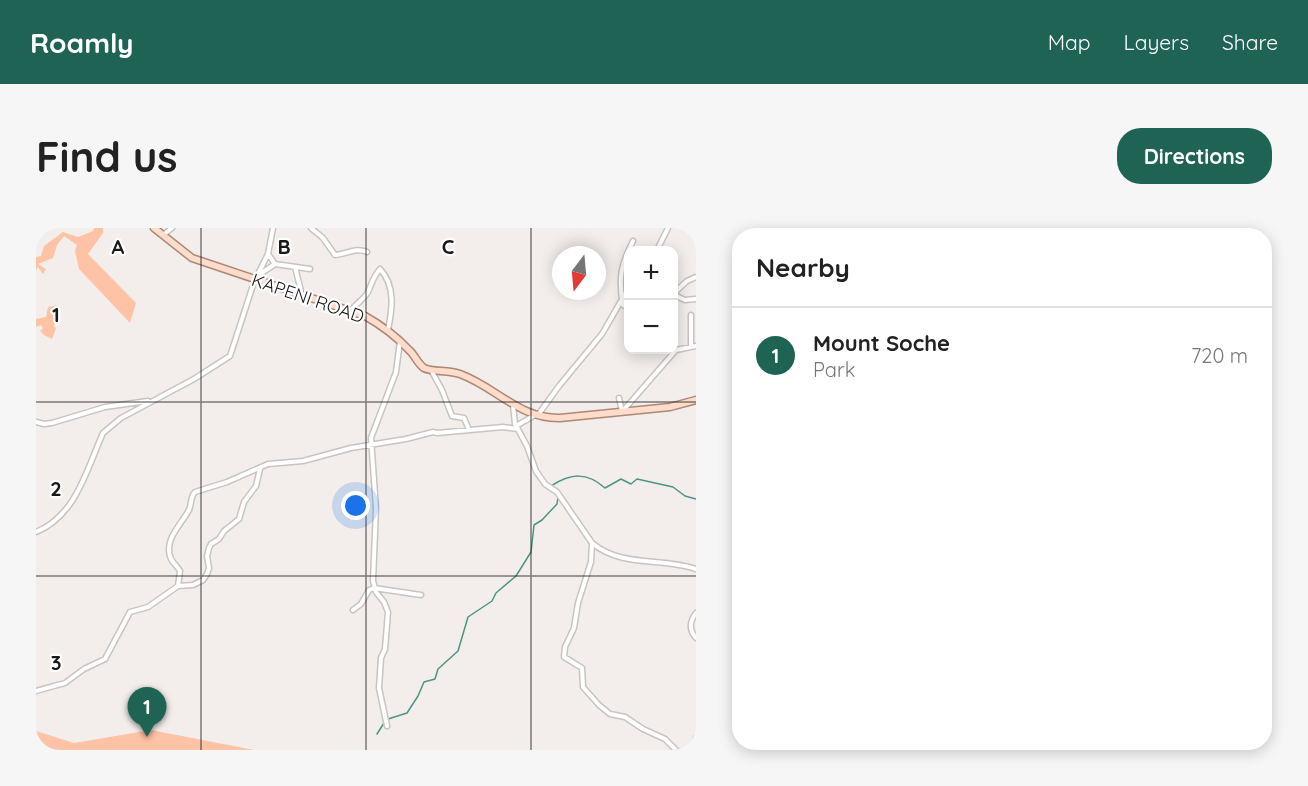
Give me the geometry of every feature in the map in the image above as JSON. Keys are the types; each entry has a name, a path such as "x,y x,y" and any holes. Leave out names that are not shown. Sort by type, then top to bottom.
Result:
{"main road":[{"name":"KAPENI ROAD","path":"153,228 192,258 257,277 365,316 388,331 411,351 423,367 430,370"},
{"path":"430,370 445,370 464,375 513,405 536,415 560,418 670,407 696,400"}],"street":[{"path":"163,236 172,228"},
{"path":"36,532 51,525 75,499 106,430 151,401 194,379 230,356 257,277 268,254 273,228"},
{"path":"311,228 323,238 335,255 351,250 367,252"},
{"path":"659,246 668,228"},
{"path":"624,306 619,277 633,241"},
{"path":"268,254 275,264"},
{"path":"257,277 275,264 310,269"},
{"path":"294,267 302,295"},
{"path":"350,311 366,296 372,278 380,269 387,278 392,301 393,309 388,331"},
{"path":"678,290 687,281 696,277"},
{"path":"178,586 180,571 171,558 170,542 189,508 193,494 268,464 303,461 433,432 517,427 536,415 602,334 624,296"},
{"path":"678,296 685,300 696,299"},
{"path":"622,412 676,350 693,346 691,315"},
{"path":"387,726 379,688 388,612 374,588 376,508 371,444 372,432 396,372 400,341"},
{"path":"430,370 442,390 452,416 465,419 470,430"},
{"path":"619,398 622,412"},
{"path":"36,422 52,423 110,406 151,401"},
{"path":"513,405 513,417 528,446 540,478 557,492 592,543 614,555 649,562 670,562 696,569"},
{"path":"36,691 65,683 84,669 105,659 130,612 148,608 178,586 193,585 203,580 209,568 207,556 211,544 239,519 244,502 256,486 260,468"},
{"path":"592,543 591,562 564,657 582,668 583,687 598,705 610,714 625,717 643,729 665,739 676,750"},
{"path":"353,610 361,604 369,590 374,588 421,595"},
{"path":"696,613 690,624 696,638"},
{"path":"692,750 696,738"}],"shaded area":[{"path":"94,228 103,228 103,233 88,254 136,303 130,323 79,269 75,251 77,245 64,236 57,245 53,258 38,264 46,269 43,274 38,267 36,270 36,257 41,256 44,246 63,232 78,237 93,231"},
{"path":"58,305 54,326 56,328 52,339 40,331 43,328 41,325 36,327 36,319 46,317 48,307"},
{"path":"151,730 254,750 36,750 36,731 74,743"}],"waterway":[{"path":"551,486 565,479 579,476 592,479 605,488 621,479 631,484 637,479 673,487 685,496 696,499"},
{"path":"388,719 407,713 424,682 435,679 438,669 458,651 468,617 492,601 496,593 516,576 531,552 534,525 557,504 558,497"},
{"path":"377,734 384,723"}],"place":[{"name":"Mount Soche","path":"147,737"}]}
